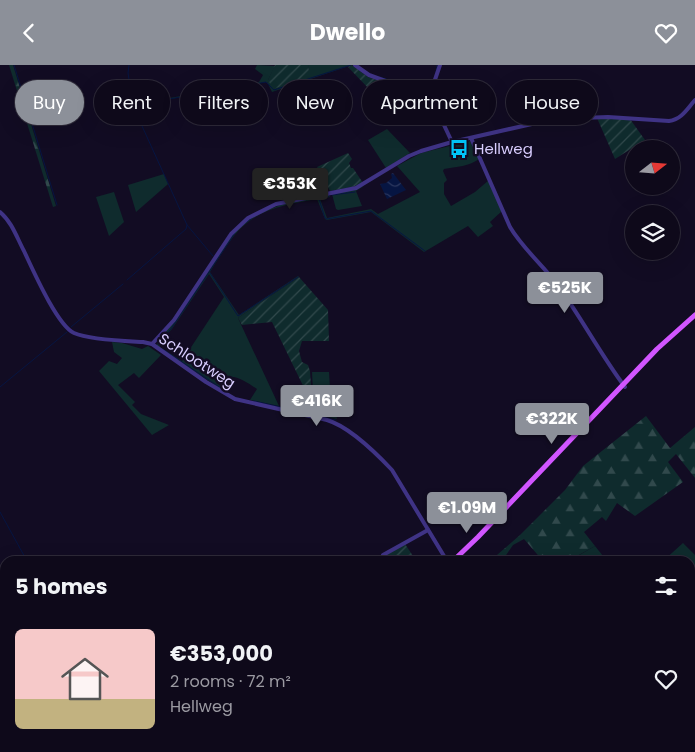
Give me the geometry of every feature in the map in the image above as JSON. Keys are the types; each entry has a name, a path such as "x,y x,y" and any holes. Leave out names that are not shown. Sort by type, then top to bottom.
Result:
{"main road":[{"path":"458,556 665,341 695,315"}],"street":[{"path":"355,65 369,75 383,80"},
{"path":"435,80 440,65"},
{"path":"152,344 174,321 231,234 248,218 261,210 285,201 356,188 409,156 452,142 554,119 608,117 676,120 695,100"},
{"path":"443,125 452,142"},
{"path":"472,138 516,237 536,258 558,286 624,385"},
{"name":"Schlootweg","path":"0,212 8,221 34,273 67,328 87,336 152,344 235,399 327,420 340,425 382,458 392,470 444,556"},
{"path":"384,556 428,530"}],"green space":[{"path":"9,65 13,65 18,80 15,80 15,84"},
{"path":"257,65 275,66 268,80 260,80 263,75 255,69"},
{"path":"275,65 308,65 310,77 301,80 278,80 278,87 273,89 268,80"},
{"path":"308,65 352,65 308,80 278,80 278,90 272,92 268,80 309,77"},
{"path":"352,65 368,77 377,80 362,80 362,82 348,67"},
{"path":"598,118 630,119 645,140 625,140 625,153 615,159"},
{"path":"28,125 31,125 56,206 53,207"},
{"path":"387,129 410,153 386,168 368,140"},
{"path":"470,141 479,159 467,165 444,169 447,180 444,183 444,194 451,206 475,192 489,180 502,211 490,222 493,226 478,237 468,226 424,252 371,212 327,220 317,199 275,208 247,223 231,240 210,272 239,315 299,277 238,318 279,406 250,400 257,389 237,378 227,377 216,383 225,389 224,391 157,346 160,339 179,316 232,235 243,225 254,217 277,206 329,195 330,197 320,199 327,218 371,209 378,214 420,192 397,166 421,153","holes":["209,274 224,297 182,361 160,347 160,341 172,329"]},
{"path":"348,153 352,159 349,163 351,168 353,168 363,183 330,191 317,167"},
{"path":"164,174 168,184 136,212 128,185"},
{"path":"364,186 356,191 362,206 336,209 332,194"},
{"path":"114,192 124,222 109,236 96,197"},
{"path":"299,277 328,310 329,341 302,341 299,351 302,362 308,365 310,371 313,413 311,413 310,400 272,322 242,325 238,318"},
{"path":"112,342 142,349 148,346 161,355 139,378 134,373 118,385 135,402 132,405 141,414 169,425 152,435 99,371 109,361 117,364 122,358 114,352"},
{"path":"312,372 329,372 330,388 337,419 314,413"},
{"path":"646,416 670,448 695,427 695,478 676,454 668,462 683,482 635,516 617,503 606,521 602,517 584,532 595,546 577,556 539,556 524,539 513,545 505,556 496,556 520,535 565,490 583,466"},
{"path":"683,543 695,555 695,556 669,556"},
{"path":"405,544 413,556 385,556"},
{"path":"595,546 603,556 578,556"}],"water":[{"path":"393,173 406,190 387,199 380,184 386,183 392,178 391,174"}],"waterway":[{"path":"14,65 57,205"},
{"path":"129,65 128,73 131,92 142,126 187,225 213,256"},
{"path":"170,99 266,82 274,90 351,65"},
{"path":"436,72 437,65"},
{"path":"380,77 389,80"},
{"path":"332,195 355,192"},
{"path":"318,198 329,196"},
{"path":"318,198 327,219 371,211 425,251"},
{"path":"245,223 252,218"},
{"path":"127,280 186,229 187,225"},
{"path":"158,342 171,329 235,233"},
{"path":"210,273 238,316 298,277"},
{"path":"71,327 123,284"},
{"path":"0,387 67,332"},
{"path":"164,350 224,390"},
{"path":"254,401 312,414"},
{"path":"314,415 336,420"},
{"path":"0,512 24,556"}],"place":[{"name":"Hellweg","path":"459,149"}]}
